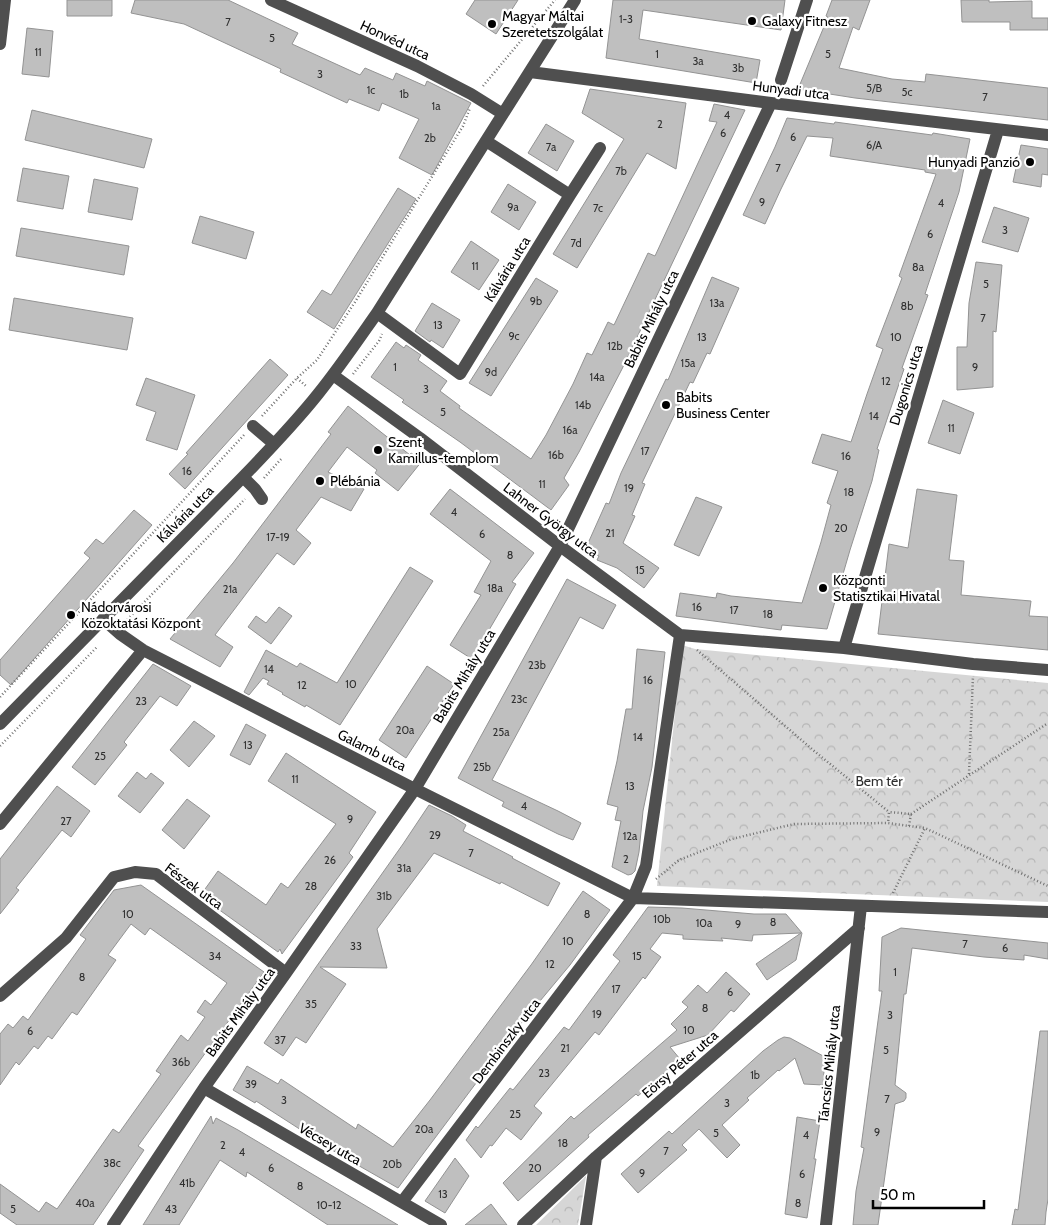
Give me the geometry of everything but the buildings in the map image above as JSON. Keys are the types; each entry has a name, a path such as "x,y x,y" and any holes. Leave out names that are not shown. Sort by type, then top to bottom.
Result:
{"street":[{"name":"Honvéd utca","path":"271,0 417,66 503,114"},
{"name":"Kálvária utca","path":"0,724 274,444 333,375 377,313 575,0"},
{"path":"781,80 807,0"},
{"path":"0,44 3,5"},
{"name":"Hunyadi utca","path":"530,72 1048,135"},
{"name":"Babits Mihály utca","path":"113,1225 204,1088 415,789 560,546 772,102"},
{"name":"Dugonics utca","path":"844,648 998,130"},
{"path":"486,140 570,195"},
{"name":"Kálvária utca","path":"377,313 460,374 600,148"},
{"name":"Lahner György utca","path":"333,375 420,438 560,546 680,635"},
{"path":"253,426 274,444"},
{"path":"243,476 255,488 262,500"},
{"name":"Galamb utca","path":"103,619 143,650 633,898"},
{"path":"1048,670 973,664 844,648 680,635 646,866 633,898 1048,912"},
{"path":"0,824 143,650"},
{"name":"Fészek utca","path":"0,996 66,938 114,877 134,872 156,874 286,973"},
{"name":"Dembinszky utca","path":"402,1202 633,898"},
{"name":"Táncsics Mihály utca","path":"826,1225 861,906"},
{"name":"Eörsy Péter utca","path":"523,1225 596,1158 859,928"},
{"name":"Vécsey utca","path":"204,1088 441,1225"},
{"path":"586,1225 596,1158"}],"path":[{"path":"0,697 297,378 317,360 355,302 463,126 475,97 555,0"},
{"path":"680,635 888,812 911,814 1048,722"},
{"path":"969,774 973,664"},
{"path":"888,812 888,823"},
{"path":"909,826 911,814"},
{"path":"656,879 679,860 732,839 758,832 794,824 888,823 925,828 1048,886"},
{"path":"886,907 925,828"}],"green space":[{"name":"Bem tér","path":"682,645 695,649 1048,683 1048,902 657,886"},
{"path":"586,1176 578,1225 536,1225"}],"place":[{"name":"Galaxy Fitnesz","path":"752,21"},
{"name":"Magyar Máltai Szeretetszolgálat","path":"492,24"},
{"name":"Hunyadi Panzió","path":"1030,162"},
{"name":"Babits Business Center","path":"666,405"},
{"name":"Szent Kamillus-templom","path":"378,450"},
{"name":"Plébánia","path":"320,481"},
{"name":"Központi Statisztikai Hivatal","path":"823,588"},
{"name":"Nádorvárosi Közoktatási Központ","path":"71,615"}]}
